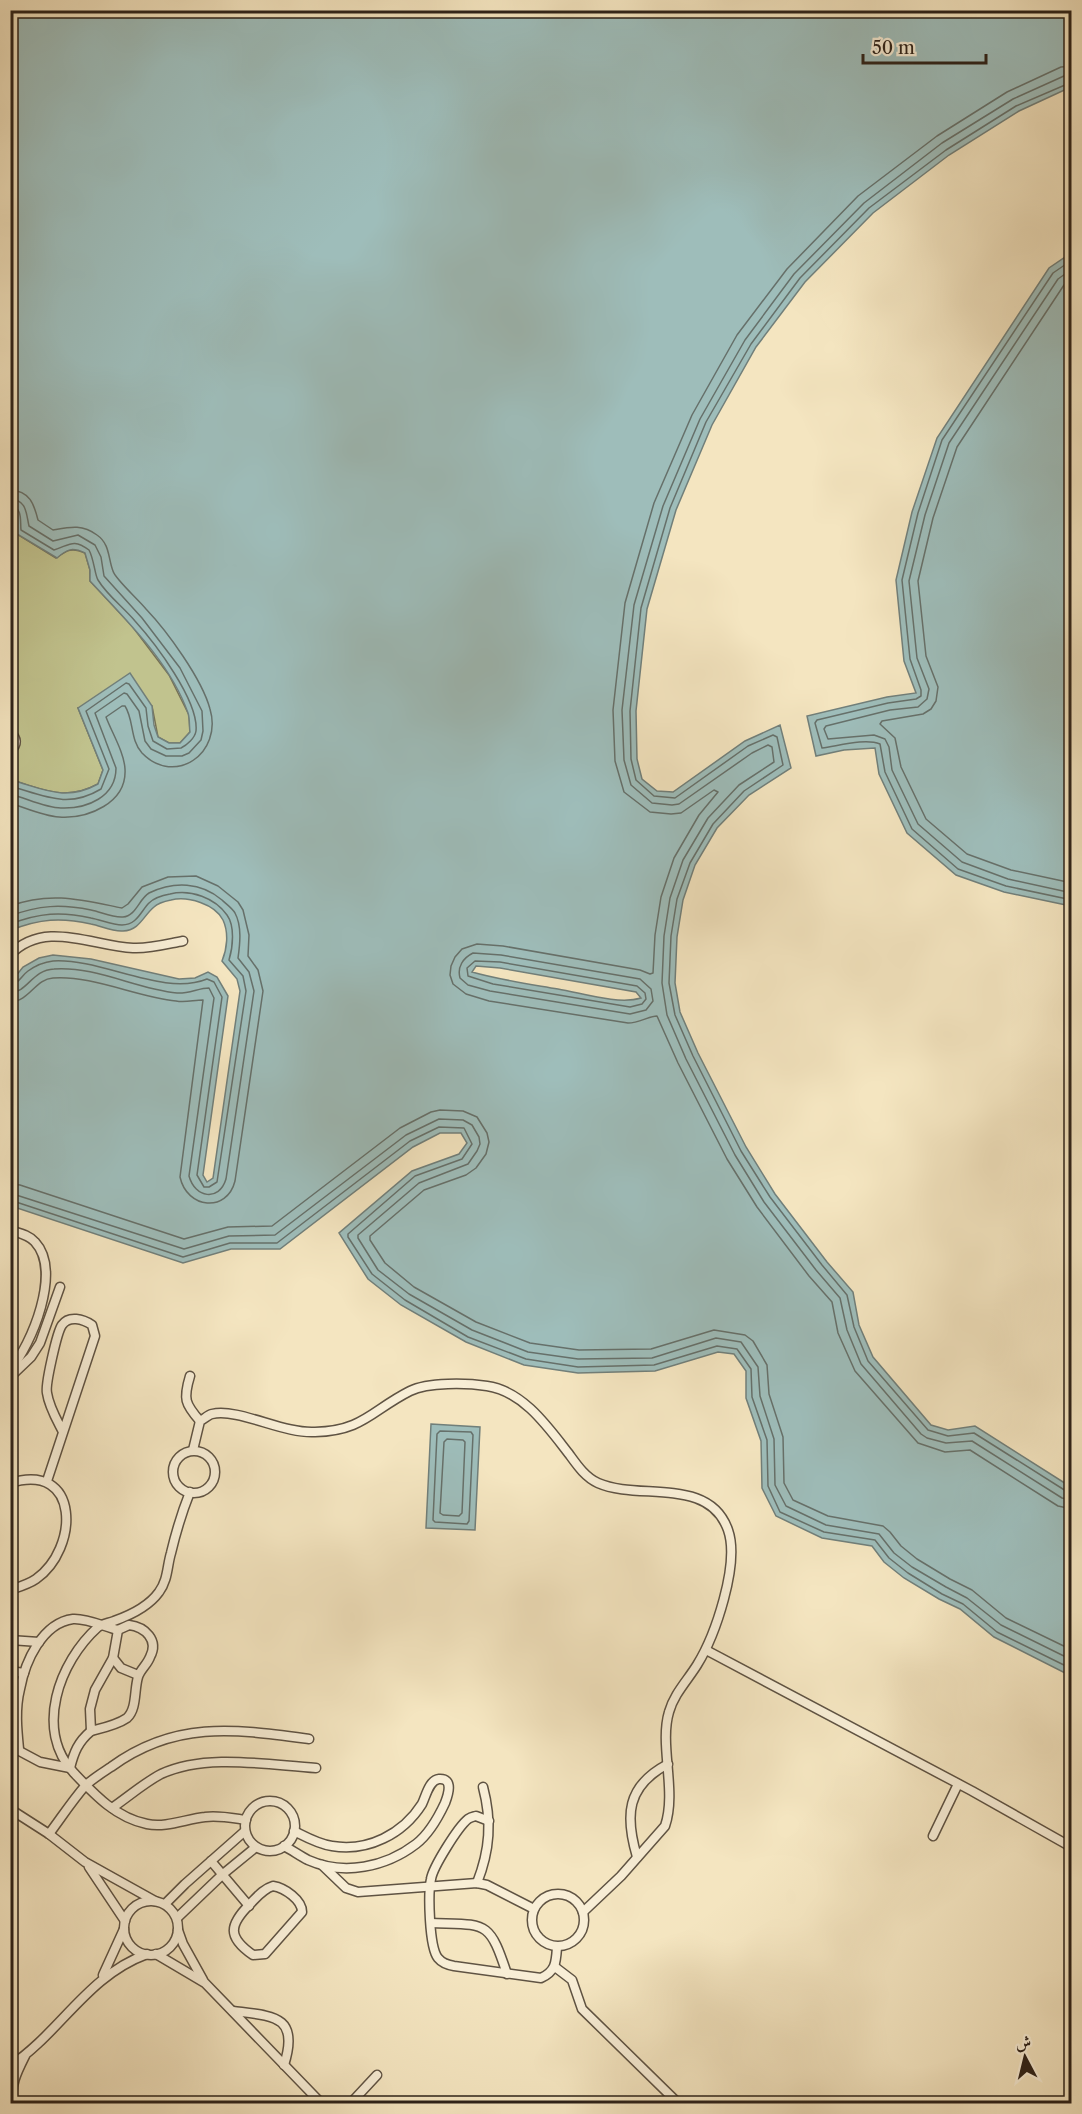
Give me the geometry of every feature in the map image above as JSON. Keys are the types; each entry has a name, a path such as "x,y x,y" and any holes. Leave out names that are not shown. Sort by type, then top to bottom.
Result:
{"lane":[{"path":"10,732 16,741 10,751"},
{"path":"10,955 19,946 43,936 70,937 136,949 183,941"},
{"path":"10,1230 33,1239 40,1247 45,1259 46,1275 41,1305 23,1352 10,1370"},
{"path":"10,1377 31,1358 40,1343 60,1287"},
{"path":"41,1305 53,1307"},
{"path":"47,1481 95,1336 92,1325 83,1319 70,1319 62,1325 46,1382 51,1409 63,1432"},
{"path":"189,1376 184,1393 186,1402 200,1421"},
{"path":"193,1450 200,1421 211,1414 226,1414 287,1430 313,1433 340,1430 361,1422 411,1390 426,1386 485,1386 500,1388 513,1394 546,1427 586,1475 596,1482 609,1487 692,1497 710,1505 721,1516 728,1531 731,1548 724,1598 711,1641 673,1700 668,1715 669,1801 665,1826 583,1912"},
{"path":"193,1450 203,1452 211,1459 215,1468 214,1478 209,1487 200,1492 190,1492 179,1487 173,1476 174,1464 182,1454 193,1450"},
{"path":"10,1483 30,1478 47,1481 57,1488 65,1506 66,1522 63,1545 51,1563 37,1579 10,1590"},
{"path":"190,1492 175,1537 166,1580 160,1591 149,1603 136,1611 100,1625 82,1645 60,1682 54,1705 54,1732 59,1751 70,1768 112,1808 128,1818 148,1825 206,1817 246,1820"},
{"path":"77,1619 118,1630 129,1625 140,1626 149,1634 152,1644 151,1656 138,1675 133,1707 128,1717 91,1731 80,1740 74,1751 70,1768 40,1762 15,1748 19,1690 24,1673 39,1642 48,1631 63,1621 77,1619"},
{"path":"91,1731 90,1709 95,1690 113,1658 118,1630"},
{"path":"10,1640 39,1642"},
{"path":"706,1650 958,1784 1066,1844 1071,1849"},
{"path":"113,1658 121,1668 138,1675"},
{"path":"10,1671 24,1673"},
{"path":"49,1834 86,1785 123,1758 158,1741 199,1731 243,1730 309,1739"},
{"path":"112,1808 161,1774 190,1764 221,1762 316,1768"},
{"path":"637,1857 630,1820 637,1790 653,1772 668,1764"},
{"path":"284,1846 322,1865 347,1868 369,1867 403,1853 418,1842 431,1827 450,1788 448,1782 436,1779 431,1783 413,1816 398,1830 372,1843 346,1847 330,1846 294,1831"},
{"path":"933,1836 958,1784"},
{"path":"477,1883 485,1863 489,1842 489,1821 483,1787"},
{"path":"272,1801 290,1811 294,1831 289,1842 284,1846 274,1850 256,1847 251,1843 245,1831 246,1820 252,1808 272,1801"},
{"path":"10,1809 49,1834 85,1862 155,1901 165,1904 172,1910 177,1918 183,1944 204,1983"},
{"path":"489,1821 476,1816 466,1821 435,1865 430,1886 433,1950 445,1964 542,1978 550,1974 555,1967 557,1947"},
{"path":"165,1904 245,1831"},
{"path":"177,1918 223,1874 256,1847"},
{"path":"85,1862 98,1879 124,1925 131,1946 151,1954 204,1983 322,2103"},
{"path":"211,1862 249,1906"},
{"path":"322,1865 346,1888 358,1892 477,1883 487,1885 534,1909"},
{"path":"273,1886 285,1891 298,1901 302,1908 299,1916 265,1954 259,1956 253,1955 240,1944 233,1930 234,1922 249,1906 267,1888 273,1886"},
{"path":"554,1894 566,1895 577,1902 583,1912 584,1925 579,1936 570,1944 557,1947 544,1943 535,1934 531,1922 534,1909 542,1899 554,1894"},
{"path":"100,1980 114,1955 129,1912 136,1905 145,1901 155,1901"},
{"path":"431,1923 469,1924 488,1931 495,1939 507,1974"},
{"path":"10,2066 25,2056 100,1980 122,1965 171,1946 178,1929"},
{"path":"555,1967 572,1980 582,2008 679,2103"},
{"path":"233,2011 271,2016 280,2022 287,2030 290,2040 284,2065"},
{"path":"14,2103 12,2090 25,2056"},
{"path":"350,2103 377,2075"}],"green space":[{"path":"10,509 14,520 12,531 56,558 70,550 85,553 90,570 90,581 132,626 169,675 189,715 190,732 180,743 169,743 158,737 152,706 78,708 103,770 98,784 75,792 54,792 11,780"}],"water":[{"path":"11,10 1071,11 1071,87 1019,111 949,155 873,213 805,282 756,347 712,425 676,510 647,609 636,711 637,759 642,779 657,791 673,792 745,741 780,725 791,768 749,795 717,828 695,865 683,900 677,937 675,983 680,1012 698,1053 746,1147 775,1194 853,1292 859,1325 873,1357 931,1425 948,1430 975,1426 1071,1487 1071,1676 994,1637 960,1609 904,1578 884,1562 872,1546 822,1538 776,1516 762,1488 761,1441 746,1398 746,1371 734,1354 718,1352 655,1371 578,1373 524,1365 466,1342 401,1305 368,1279 339,1233 412,1171 459,1154 467,1143 461,1133 440,1133 413,1147 280,1249 231,1249 183,1263 11,1206 11,982 23,967 39,958 53,955 91,959 179,979 195,978 208,972 217,977 228,996 203,1175 207,1182 213,1178 240,991 237,979 222,961 227,941 223,920 208,906 193,900 178,899 160,903 137,925 123,931 60,920 31,923 11,930 11,780 44,790 65,793 98,784 103,770 78,708 130,673 152,706 158,737 169,743 180,743 190,732 188,713 170,676 146,642 90,581 90,570 85,553 70,550 57,558 12,531 14,520 10,509","holes":["476,966 500,968 636,992 641,998 632,1000 600,998 472,972"]},
{"path":"1071,253 1071,906 1004,892 956,875 907,833 879,774 875,748 844,750 816,756 807,716 887,697 916,693 904,661 896,580 912,512 937,438 1049,268"},
{"path":"431,1424 480,1427 475,1530 426,1528"}]}
